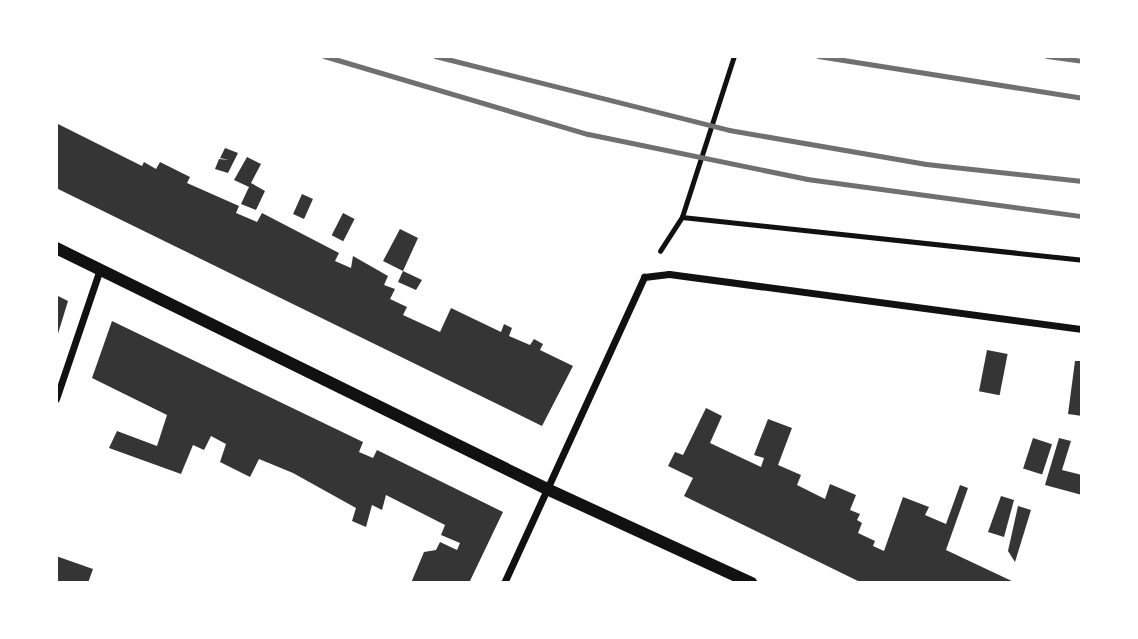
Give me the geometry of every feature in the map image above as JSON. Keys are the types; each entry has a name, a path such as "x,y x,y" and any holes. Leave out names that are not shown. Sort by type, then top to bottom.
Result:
{"street":[{"path":"56,248 547,489 751,583"},
{"path":"56,399 100,269"},
{"path":"504,583 643,277 669,274 1082,329"}],"path":[{"path":"643,277 682,217 734,56"},
{"path":"682,217 1082,260"}],"building":[{"path":"56,123 142,166 144,162 156,169 160,162 190,177 187,183 239,206 236,213 257,222 262,213 339,253 335,261 351,268 353,256 388,276 384,285 395,289 390,299 407,307 403,315 440,332 451,308 501,332 504,324 512,328 509,336 530,345 534,339 543,344 540,350 573,366 542,426 56,188"},
{"path":"225,148 238,153 228,173 215,169 219,159 229,160 220,158"},
{"path":"247,157 261,164 251,183 265,191 256,210 241,204 249,187 234,180"},
{"path":"302,194 313,199 304,219 293,214"},
{"path":"343,213 355,219 343,241 332,235"},
{"path":"400,229 418,238 403,271 383,261"},
{"path":"403,271 422,280 416,290 398,282"},
{"path":"56,295 68,301 57,337 56,337"},
{"path":"112,321 363,442 359,452 373,458 377,450 503,512 469,583 411,583 424,552 436,550 440,542 457,550 460,543 441,535 445,525 386,495 382,510 372,505 366,527 352,521 356,508 293,473 259,459 250,477 220,462 226,444 211,436 204,450 193,445 181,474 109,448 117,431 157,446 167,415 92,378"},
{"path":"987,350 1008,354 1000,395 979,391"},
{"path":"1075,361 1082,361 1082,416 1068,414"},
{"path":"706,408 722,416 710,443 761,467 764,458 754,455 768,419 792,428 778,465 801,475 797,485 825,499 830,484 856,495 850,510 860,514 857,520 862,523 858,533 875,541 873,546 884,551 903,497 929,507 925,515 946,524 960,485 968,488 946,550 1016,583 862,583 684,496 693,478 668,466 675,452 683,455"},
{"path":"1033,438 1052,444 1042,475 1023,468"},
{"path":"1059,438 1071,441 1062,470 1082,475 1082,495 1045,485"},
{"path":"1001,496 1014,500 1004,537 988,532"},
{"path":"1018,506 1031,510 1015,562 1008,551"},
{"path":"56,556 93,569 88,583 56,583"}],"railway":[{"path":"324,56 588,134 807,179 1082,216"},
{"path":"435,56 729,130 926,164 1082,181"},
{"path":"818,56 1082,98"},
{"path":"1047,56 1082,61"}]}
